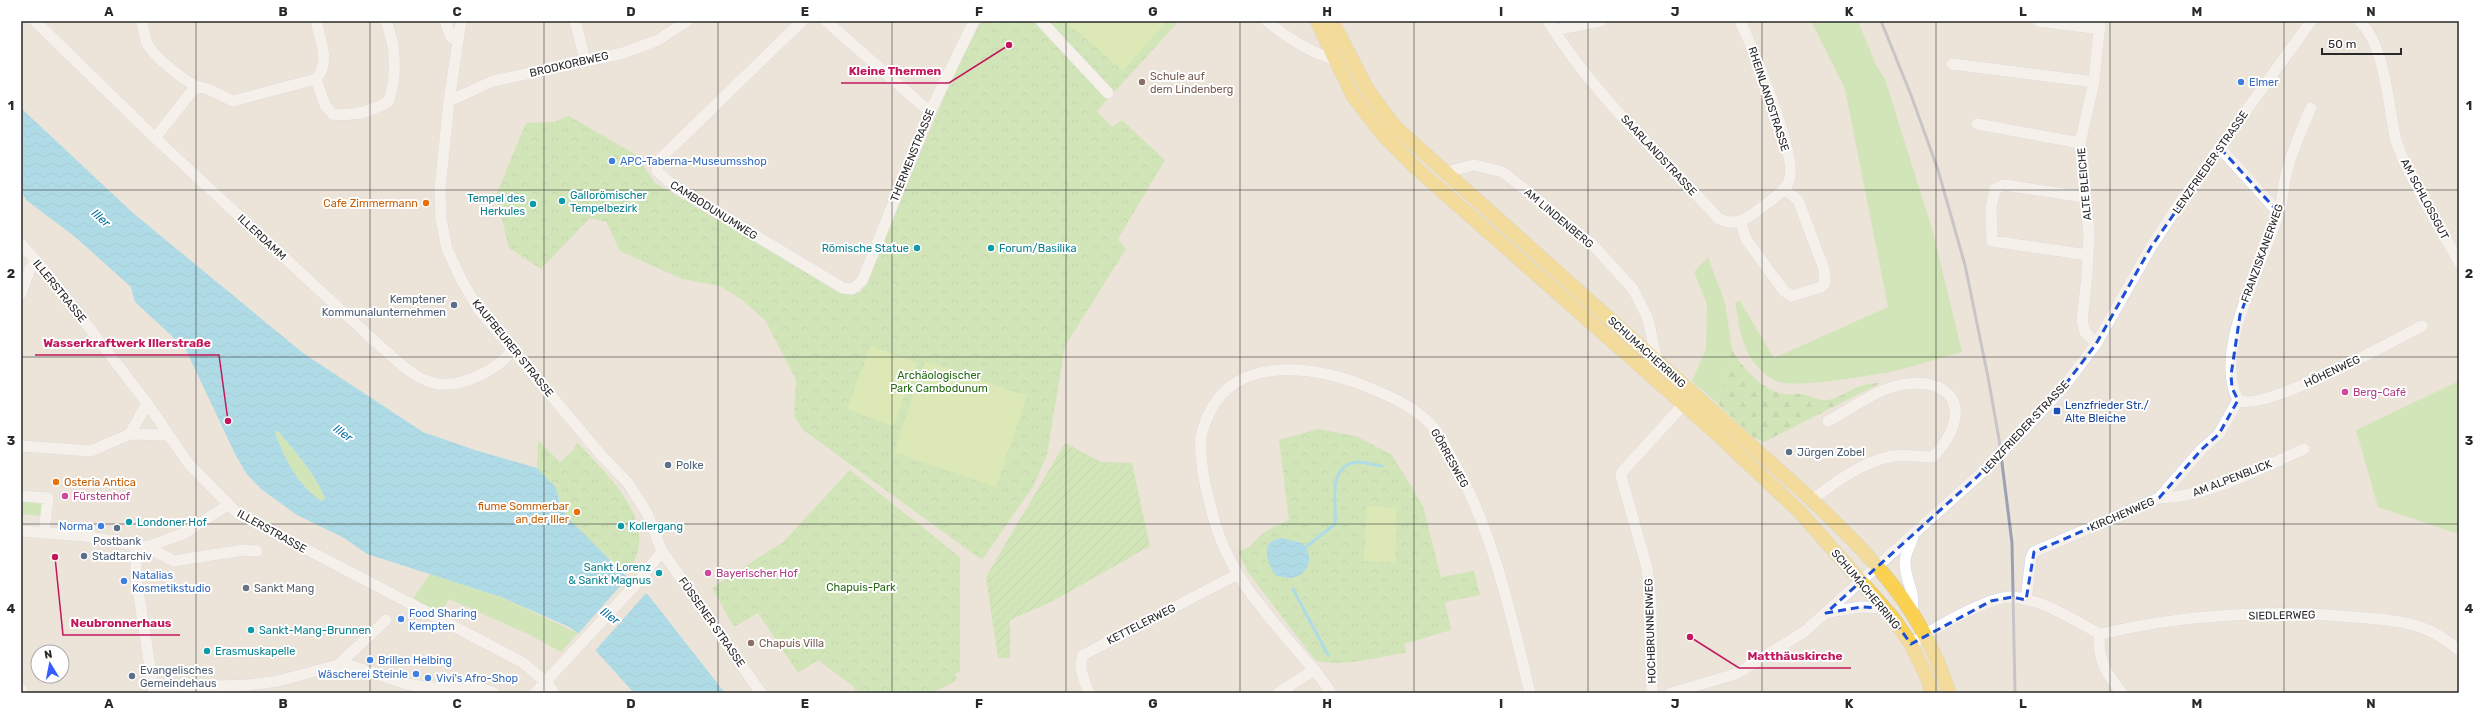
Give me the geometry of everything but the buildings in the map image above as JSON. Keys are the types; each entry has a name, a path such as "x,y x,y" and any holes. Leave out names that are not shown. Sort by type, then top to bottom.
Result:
{"main road":[{"name":"SCHUMACHERRING","path":"1326,25 1335,60 1353,96 1389,141 1800,512 1885,608 1911,644 1927,677 1932,693"},
{"name":"SCHUMACHERRING","path":"1326,25 1352,63 1380,109 1400,132 1812,500 1879,566 1912,612 1925,634 1941,667 1949,693"}],"street":[{"name":"ILLERDAMM","path":"35,21 155,138 381,347 412,373 438,384 462,382 482,374 507,358 512,351"},
{"path":"142,21 144,33 152,50 183,78 196,86 208,88 233,101 316,79 323,72 324,61 316,21"},
{"path":"316,79 325,105 333,114 344,116 372,112 389,101 394,83 394,54 386,21"},
{"path":"446,21 451,37 458,40"},
{"name":"KAUFBEURER STRASSE","path":"461,21 449,101 440,188 441,220 447,250 462,281 479,310 602,456 628,482 647,513 662,551"},
{"path":"575,21 585,59"},
{"name":"BRODKORBWEG","path":"449,101 493,81 585,59 622,52 658,40 687,21"},
{"name":"CAMBODUNUMWEG","path":"802,21 659,160 657,171 675,187 843,288 852,289"},
{"path":"826,21 930,112"},
{"name":"THERMENSTRASSE","path":"852,289 862,281 930,112 974,21"},
{"path":"1041,21 1108,93"},
{"path":"1267,21 1291,40 1318,55 1335,60"},
{"path":"1551,26 1601,21"},
{"name":"RHEINLANDSTRASSE","path":"1740,21 1755,53 1787,151 1787,185"},
{"path":"2038,21 2100,25"},
{"name":"LENZFRIEDER STRASSE","path":"1671,693 1736,674 1804,632 1914,535 1978,476 2017,437 2062,389 2096,344 2151,247 2311,21"},
{"name":"AM SCHLOSSGUT","path":"2359,21 2371,36 2378,51 2394,134 2400,154 2408,172 2459,262"},
{"name":"ALTE BLEICHE","path":"2096,344 2085,332 2082,321 2088,255 2080,143 2094,82 2100,25"},
{"name":"SAARLANDSTRASSE","path":"1551,26 1569,55 1657,156 1720,219 1728,223 1740,221"},
{"path":"1952,64 2094,82"},
{"path":"155,138 196,86"},
{"name":"FRANZISKANERWEG","path":"2238,400 2232,388 2231,375 2240,315 2279,213 2287,170 2311,108"},
{"path":"1976,124 2080,143"},
{"path":"2220,148 2279,213"},
{"name":"AM LINDENBERG","path":"1448,175 1454,170 1474,165 1504,172 1590,242 1633,289 1648,319 1657,361"},
{"path":"1787,185 1798,200 1824,269 1825,283 1821,287 1792,296 1784,291 1746,239 1740,221 1757,212 1787,185"},
{"path":"2084,197 2004,185 1995,189 1991,208 1992,241 2088,255"},
{"name":"ILLERSTRASSE","path":"21,244 147,403 188,463 228,505 245,518 522,662 546,682 554,693"},
{"path":"21,294 30,269 36,261"},
{"name":"HÖHENWEG","path":"2238,400 2243,402 2260,400 2316,381 2422,326"},
{"name":"GÖRRESWEG","path":"1331,693 1236,575 1216,525 1204,471 1201,437 1218,398 1231,387 1262,373 1297,370 1321,372 1351,380 1389,396 1421,416 1434,428 1461,476 1490,543 1530,693"},
{"path":"1812,500 1850,474 1874,462 1893,456 1933,457 1941,448 1956,422 1957,412 1953,399 1946,392 1923,384 1908,385 1891,388 1828,422"},
{"name":"KIRCHENWEG","path":"2026,600 2031,558 2034,552 2158,498 2202,449 2219,434 2238,400"},
{"path":"130,434 147,403"},
{"name":"HOCHBRUNNENWEG","path":"1652,693 1650,602 1647,568 1621,476 1622,472 1683,405"},
{"path":"21,446 90,451 130,434 168,435"},
{"name":"AM ALPENBLICK","path":"2158,498 2180,498 2245,476 2304,448"},
{"path":"21,496 48,498 44,534"},
{"path":"142,546 185,533 228,505"},
{"path":"21,531 84,536 142,546 174,561 243,550 256,551"},
{"path":"1912,612 1914,598 1907,577 1905,560 1914,535"},
{"path":"142,546 136,576 154,693 186,687 248,685 278,681 338,664 386,620"},
{"path":"535,693 636,585 662,551"},
{"name":"FÜSSENER STRASSE","path":"662,551 761,693"},
{"name":"KETTELERWEG","path":"1089,693 1081,669 1080,660 1083,655 1236,575"},
{"path":"1911,644 1925,634 1990,601 2012,597 2026,600 2067,615 2100,634 2097,649 2111,678 2122,693"},
{"path":"1826,613 1861,607 1885,608"},
{"name":"SIEDLERWEG","path":"2100,634 2127,628 2233,616 2276,613 2323,614 2380,619 2422,628 2446,640 2459,650"},
{"path":"338,664 430,688 477,686 494,693"},
{"path":"1278,693 1314,670"},
{"path":"21,689 23,693"}],"highlighted area":[{"path":"2220,148 2279,213 2240,315 2231,375 2232,388 2238,400 2219,434 2202,449 2159,498 2034,552 2026,600 2012,597 1991,601 1911,644 1885,608 1861,607 1826,613 1978,476 2062,389 2096,344 2151,247"}],"green space":[{"name":"Archäologischer Park Cambodunum","path":"981,21 1179,21 1097,111 1112,127 1122,120 1165,160 1118,239 1126,249 1065,346 1047,455 1034,485 982,560 803,430 794,416 796,380 765,320 742,300 720,286 682,279 620,251 606,222 590,218 541,269 509,248 496,195 526,123 554,122 569,116 636,155 655,183 842,293 861,292 960,60"},
{"path":"1065,21 1167,21 1123,71"},
{"path":"1811,21 1858,21 1876,65 1885,79 1933,232 1962,352 1885,373 1795,384 1783,383 1774,380 1764,373 1750,356 1745,346 1735,302 1740,301 1774,358 1888,307 1845,89"},
{"path":"1708,257 1725,303 1732,349 1718,404 1692,381 1706,349 1707,304 1694,272"},
{"path":"871,346 917,363 893,426 847,409"},
{"path":"1732,349 1753,377 1767,388 1783,394 1802,394 1828,400 1864,385 1880,383 1764,442 1751,436 1718,404"},
{"path":"925,361 1027,396 996,487 894,452"},
{"path":"2459,381 2459,534 2378,507 2356,430"},
{"path":"1318,429 1356,436 1392,455 1423,506 1441,577 1474,571 1480,595 1445,602 1451,630 1404,644 1406,653 1349,663 1315,660 1247,571 1238,551 1249,547 1264,532 1289,520 1279,440"},
{"path":"278,431 316,480 325,498 324,500 321,501 305,487 287,461 275,432"},
{"path":"538,440 560,462 575,449 574,447 578,443 604,471 628,503 636,520 639,537 637,555 627,573 599,550 566,517 561,507 559,497 537,468"},
{"path":"1065,443 1101,462 1132,463 1150,546 1053,601 1010,620 1010,658 998,658 986,577"},
{"name":"Chapuis-Park","path":"850,470 960,557 960,672 955,674 957,680 933,693 856,693 854,687 818,660 798,673 758,613 734,627 712,588 783,542"},
{"path":"21,500 43,503 41,516 21,514"},
{"path":"1367,506 1397,508 1395,562 1364,561"},
{"path":"430,574 501,597 578,633 561,652 528,634 449,599 440,614 412,600"}],"water":[{"name":"Iller","path":"21,108 133,213 303,353 423,432 475,450 537,468 556,488 561,507 567,517 624,574 649,596 725,693 634,693 596,651 579,636 578,633 569,627 501,597 367,554 344,538 297,515 261,489 246,473 235,454 185,348 135,302 131,287 74,236 26,200 21,190","holes":["278,431 316,480 325,498 324,500 321,501 313,495 299,479 283,452 275,432"]},
{"path":"1281,538 1302,543 1306,548 1309,559 1308,564 1303,573 1298,576 1290,578 1276,576 1270,565 1267,548 1274,540"}],"pier":[{"path":"629,576 647,592 594,652 577,635"}],"waterway":[{"path":"1306,547 1335,524 1335,487 1341,470 1347,465 1357,462 1382,466"},
{"path":"1293,589 1328,655"}],"railway":[{"path":"1881,21 1911,95 1938,170 1965,265 1988,377 1999,439 2012,543 2015,693"}],"place":[{"name":"Kleine Thermen","path":"1009,45"},
{"name":"Schule auf dem Lindenberg","path":"1142,82"},
{"name":"Elmer","path":"2241,82"},
{"name":"APC-Taberna-Museumsshop","path":"612,161"},
{"name":"Gallorömischer Tempelbezirk","path":"562,201"},
{"name":"Cafe Zimmermann","path":"426,203"},
{"name":"Tempel des Herkules","path":"533,204"},
{"name":"Römische Statue","path":"917,248"},
{"name":"Forum/Basilika","path":"991,248"},
{"name":"Kemptener Kommunalunternehmen","path":"454,305"},
{"name":"Berg-Café","path":"2345,392"},
{"name":"Lenzfrieder Str./ Alte Bleiche","path":"2057,411"},
{"name":"Wasserkraftwerk Illerstraße","path":"228,421"},
{"name":"Jürgen Zobel","path":"1789,452"},
{"name":"Polke","path":"668,465"},
{"name":"Osteria Antica","path":"56,482"},
{"name":"Fürstenhof","path":"65,496"},
{"name":"fiume Sommerbar an der Iller","path":"577,512"},
{"name":"Londoner Hof","path":"129,522"},
{"name":"Norma","path":"101,526"},
{"name":"Kollergang","path":"621,526"},
{"name":"Postbank","path":"117,528"},
{"name":"Stadtarchiv","path":"84,556"},
{"name":"Neubronnerhaus","path":"55,557"},
{"name":"Sankt Lorenz & Sankt Magnus","path":"659,573"},
{"name":"Bayerischer Hof","path":"708,573"},
{"name":"Natalias Kosmetikstudio","path":"124,581"},
{"name":"Sankt Mang","path":"246,588"},
{"name":"Food Sharing Kempten","path":"401,619"},
{"name":"Sankt-Mang-Brunnen","path":"251,630"},
{"name":"Matthäuskirche","path":"1690,637"},
{"name":"Chapuis Villa","path":"751,643"},
{"name":"Erasmuskapelle","path":"207,651"},
{"name":"Brillen Helbing","path":"370,660"},
{"name":"Wäscherei Steinle","path":"416,674"},
{"name":"Evangelisches Gemeindehaus","path":"132,676"},
{"name":"Vivi's Afro-Shop","path":"428,678"}]}
